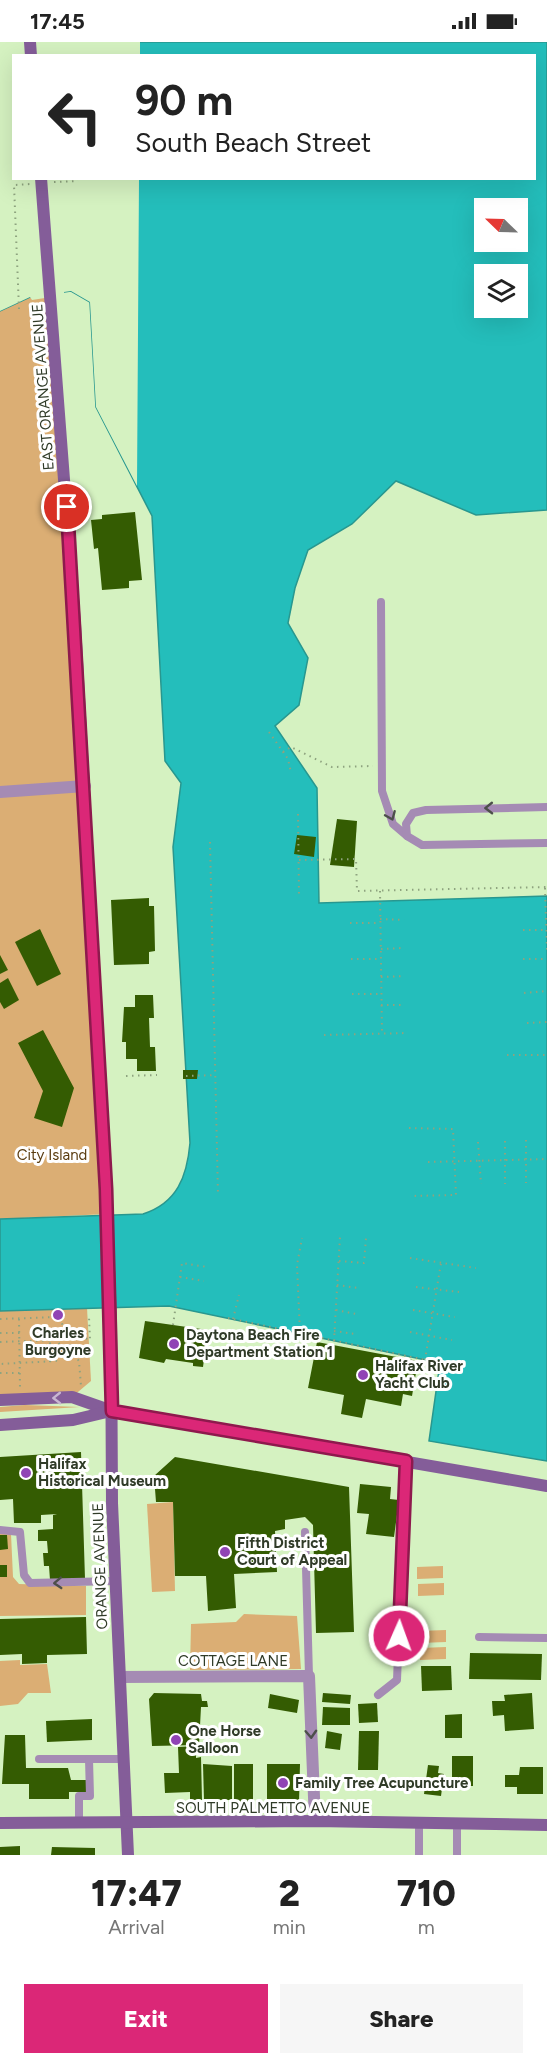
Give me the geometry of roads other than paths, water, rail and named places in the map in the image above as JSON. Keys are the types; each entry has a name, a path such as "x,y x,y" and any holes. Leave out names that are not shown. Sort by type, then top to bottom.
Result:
{"street":[{"name":"EAST ORANGE AVENUE","path":"41,182 75,624 107,1204"},
{"path":"0,792 85,786"},
{"name":"ORANGE AVENUE","path":"107,1204 116,1581 128,1855"},
{"path":"0,1400 72,1398 112,1411 547,1486"},
{"path":"0,1425 73,1420 112,1411"},
{"name":"COTTAGE LANE","path":"120,1677 309,1676 315,1821"},
{"name":"SOUTH PALMETTO AVENUE","path":"0,1823 127,1824 315,1821 547,1825"}],"lane":[{"path":"381,602 382,791 393,824 406,836 422,845 547,843"},
{"path":"406,836 409,818 413,813 426,810 547,807"},
{"path":"378,1695 397,1680 406,1461"},
{"path":"0,1530 20,1532 24,1575 30,1583 116,1581"},
{"path":"305,1532 309,1676"},
{"path":"479,1637 547,1638"},
{"path":"39,1759 124,1759"},
{"path":"79,1824 79,1796 90,1796 90,1759"},
{"path":"418,1855 419,1823"},
{"path":"457,1824 457,1855"}],"water":[{"path":"0,42 547,42 547,510 476,515 396,481 352,524 308,550 295,588 288,623 308,658 299,705 275,726 317,788 319,903 547,896 547,1461 429,1441 440,1363 169,1306 0,1311 0,1219 143,1214 164,1203 178,1187 186,1167 190,1143 173,847 181,783 165,761 152,516 96,407 90,302 71,291 30,297 0,311"}],"place":[{"name":"Charles Burgoyne","path":"58,1315"},
{"name":"Daytona Beach Fire Department Station 1","path":"174,1344"},
{"name":"Halifax River Yacht Club","path":"363,1375"},
{"name":"Halifax Historical Museum","path":"26,1473"},
{"name":"Fifth District Court of Appeal","path":"225,1552"},
{"name":"One Horse Salloon","path":"176,1740"},
{"name":"Family Tree Acupuncture","path":"283,1783"}],"park label":[{"name":"City Island","path":"52,1155"}]}
